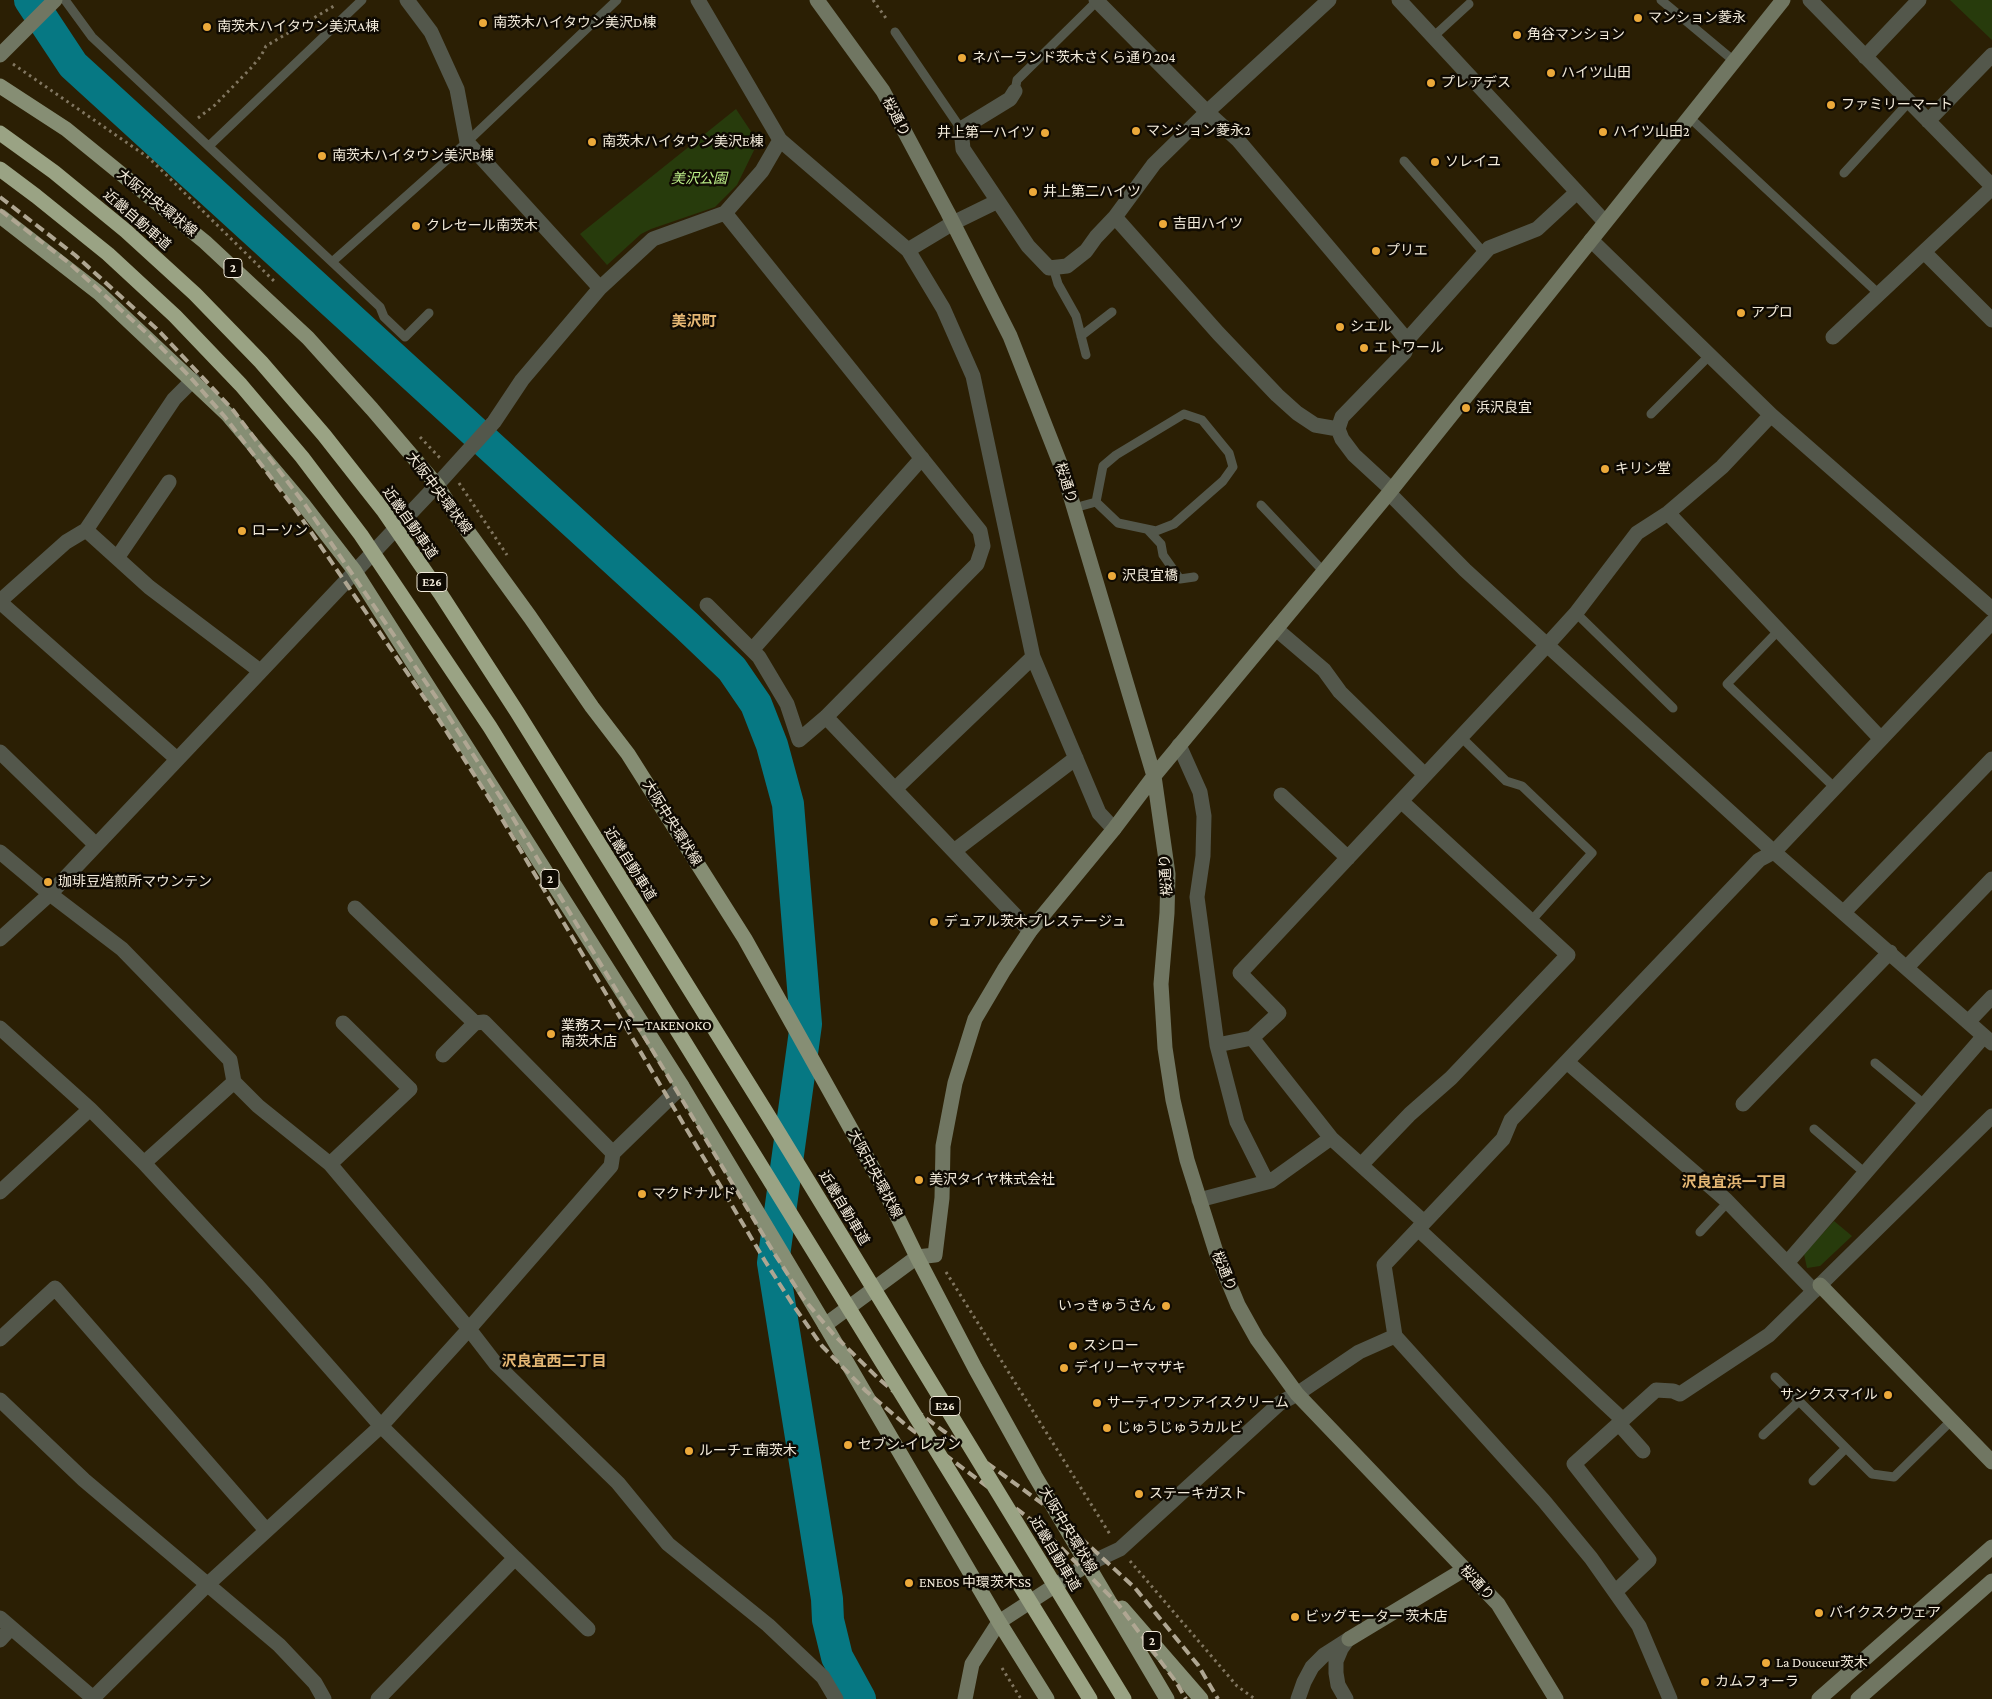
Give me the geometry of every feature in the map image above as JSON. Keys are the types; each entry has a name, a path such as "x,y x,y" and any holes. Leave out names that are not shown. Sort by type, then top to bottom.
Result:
{"highway":[{"name":"近畿自動車道","path":"0,134 54,172 126,230 195,294 261,362 324,435 382,510 440,594 517,712 766,1112 1124,1699"},
{"name":"E26","path":"0,169 108,254 175,316 241,385 302,457 361,535 490,727 1090,1699"}],"main road":[{"name":"大阪中央環状線","path":"0,86 66,129 205,242 308,338 372,409 436,485 592,708 628,754 745,939 880,1181 975,1368 1035,1476 1167,1699"},
{"name":"2","path":"0,216 99,293 193,380 227,414 303,504 354,570 682,1086 999,1622 1047,1699"},
{"name":"2","path":"1101,1585 1201,1699"}],"street":[{"path":"4,52 58,0"},
{"path":"407,0 431,32 457,89 467,142 600,288"},
{"path":"698,0 780,140 908,250 943,308 972,376 1033,656 1099,813 1114,829"},
{"name":"桜通り","path":"817,0 883,91 953,223 1010,336 1063,472 1154,776 1168,874 1161,984 1165,1048 1173,1100 1187,1160 1199,1200 1216,1252 1238,1305 1257,1339 1297,1394 1498,1604 1556,1699"},
{"path":"1097,0 1206,112 1238,140 1407,340"},
{"path":"1015,91 1010,99 961,129 963,149 996,202 1028,246 1049,268 1067,266 1086,251 1096,237 1115,218 1154,164 1206,112 1329,0"},
{"path":"1399,0 1605,222"},
{"path":"825,1325 917,1257 935,1255 942,1198 943,1146 955,1083 975,1020 1004,970 1030,931 1114,829 1154,776 1390,492 1783,0"},
{"path":"1810,0 1992,187 1833,338"},
{"path":"1865,57 1919,0"},
{"path":"1928,121 1992,55"},
{"path":"0,939 50,894 436,485 494,422 522,380 600,288 653,239 725,213 762,171 780,140"},
{"path":"1577,192 1537,229 1489,248 1407,340 1405,352 1342,417 1338,429 1342,439 1354,455 1464,570 1774,852 1969,1021 1988,1040 1924,1104 1787,1263"},
{"path":"908,250 953,223 996,202"},
{"path":"707,605 759,657 787,704 799,740 826,718 977,564 983,546 980,531 725,213"},
{"path":"1115,218 1218,333 1276,394 1297,413 1316,425 1338,429"},
{"path":"1591,240 1771,415 1992,609"},
{"path":"1924,252 1992,320"},
{"path":"177,759 0,602 66,542 86,530 174,399 193,380"},
{"path":"1217,1045 1252,1038 1279,1013 1240,973 1576,614 1637,533 1668,513 1722,467 1771,415"},
{"path":"752,650 922,458"},
{"path":"117,558 169,482"},
{"path":"1668,513 1882,738"},
{"path":"86,530 149,587 260,671"},
{"path":"1670,1699 1639,1626 1591,1558 1544,1501 1395,1336 1384,1265 1503,1139 1511,1120 1759,860 1774,852 1992,622"},
{"path":"1276,629 1324,670 1340,692 1425,775"},
{"path":"895,789 1033,656"},
{"path":"826,718 1030,931"},
{"path":"1180,745 1200,792 1204,816 1203,856 1197,896 1217,1045 1237,1122 1267,1182"},
{"path":"0,752 96,845"},
{"path":"954,852 1076,758"},
{"path":"1844,912 1992,759"},
{"path":"1281,795 1348,858"},
{"path":"1361,1165 1410,1114 1451,1078 1568,955 1401,801"},
{"path":"0,852 50,894 122,949 230,1060 234,1082 258,1106 330,1164 469,1329 496,1364 618,1483 668,1544 768,1625 823,1677 836,1699"},
{"path":"1907,967 1992,879"},
{"path":"355,908 475,1023"},
{"path":"1743,1104 1890,952"},
{"path":"1969,1021 1992,997"},
{"path":"443,1055 475,1023 484,1022 613,1153"},
{"path":"330,1164 410,1089 343,1023"},
{"path":"0,1028 90,1110 144,1163 256,1284 381,1426 588,1629"},
{"path":"1252,1038 1331,1138 1361,1165 1621,1422 1643,1451"},
{"path":"1567,1062 1728,1202 1787,1263 1817,1288 1952,1420 1992,1462"},
{"path":"144,1163 234,1082"},
{"path":"0,1640 5,1623 93,1699 207,1585 381,1426 469,1329 611,1166 613,1153 682,1086"},
{"path":"0,1192 90,1110"},
{"path":"1614,1592 1649,1560 1574,1464 1656,1390 1673,1391 1680,1394 1769,1335 1992,1116"},
{"path":"1199,1200 1271,1181 1331,1138"},
{"path":"0,1339 55,1288 266,1530"},
{"path":"965,1699 972,1664 999,1622 1088,1564 1120,1549 1280,1403 1297,1394 1359,1352 1395,1336"},
{"path":"0,1400 84,1480 279,1645 315,1683 324,1699"},
{"path":"1819,1699 1992,1547"},
{"path":"378,1699 515,1558"},
{"path":"1298,1699 1312,1667 1324,1655 1465,1569"},
{"path":"1858,1699 1992,1581"},
{"path":"1346,1699 1338,1685 1336,1661 1341,1649 1349,1639"}],"lane":[{"path":"58,0 92,38 380,307 384,317 405,337 429,313"},
{"path":"209,146 362,0"},
{"path":"332,262 467,142 617,0"},
{"path":"1015,91 1017,80 1097,0"},
{"path":"1661,0 1734,61"},
{"path":"1434,37 1469,4"},
{"path":"895,32 961,129"},
{"path":"1844,173 1909,102"},
{"path":"1689,117 1880,294"},
{"path":"1404,161 1484,253"},
{"path":"1053,267 1058,284 1076,316 1086,355"},
{"path":"1081,336 1112,312"},
{"path":"1651,414 1710,355"},
{"path":"1184,414 1202,420 1229,453 1233,467 1223,481 1174,524 1156,531 1118,523 1096,502 1103,466 1116,455 1184,414"},
{"path":"1074,508 1096,502"},
{"path":"1261,505 1324,572"},
{"path":"1147,529 1161,544 1163,555 1180,579 1194,577"},
{"path":"1576,614 1672,708"},
{"path":"1779,630 1728,684 1835,788"},
{"path":"1461,737 1506,781 1522,786 1592,853 1530,921"},
{"path":"1875,1062 1924,1104"},
{"path":"1814,1129 1865,1173"},
{"path":"1700,1232 1728,1202"},
{"path":"1775,1377 1872,1474 1894,1477 1952,1420"},
{"path":"1764,1435 1799,1401"},
{"path":"1813,1481 1846,1448"}],"path":[{"path":"873,0 895,32"},
{"path":"188,126 215,105 256,63 266,46 338,4"},
{"path":"1002,1668 1022,1699"}],"green space":[{"path":"1950,0 1992,0 1992,40"},
{"name":"美沢公園","path":"736,109 758,142 737,185 715,207 641,234 607,265 580,234"},
{"path":"1834,1221 1852,1236 1820,1266 1807,1268 1804,1254"}],"waterway":[{"path":"30,0 73,65 687,626 732,669 756,704 772,745 788,804 806,1024 773,1263 827,1599 828,1620 837,1657 860,1699"}],"railway":[{"path":"0,197 75,255 158,330 233,410 306,506 442,706 504,803 774,1253 803,1298 834,1335 878,1378 919,1413 1047,1507 1135,1588 1198,1665 1218,1699"},
{"path":"0,210 69,263 151,337 225,417 298,513 434,712 496,809 765,1261 822,1346 866,1391 907,1426 1038,1525 1118,1604 1176,1682 1186,1699"}],"place":[{"name":"マンション菱永","path":"1638,18"},
{"name":"南茨木ハイタウン美沢D棟","path":"483,23"},
{"name":"南茨木ハイタウン美沢A棟","path":"207,27"},
{"name":"角谷マンション","path":"1517,35"},
{"name":"ネバーランド茨木さくら通り204","path":"962,58"},
{"name":"ハイツ山田","path":"1551,73"},
{"name":"プレアデス","path":"1431,83"},
{"name":"ファミリーマート","path":"1831,105"},
{"name":"マンション菱永2","path":"1136,131"},
{"name":"ハイツ山田2","path":"1603,132"},
{"name":"井上第一ハイツ","path":"1045,133"},
{"name":"南茨木ハイタウン美沢E棟","path":"592,142"},
{"name":"南茨木ハイタウン美沢B棟","path":"322,156"},
{"name":"ソレイユ","path":"1435,162"},
{"name":"井上第二ハイツ","path":"1033,192"},
{"name":"吉田ハイツ","path":"1163,224"},
{"name":"クレセール南茨木","path":"416,226"},
{"name":"プリエ","path":"1376,251"},
{"name":"アプロ","path":"1741,313"},
{"name":"シエル","path":"1340,327"},
{"name":"エトワール","path":"1364,348"},
{"name":"浜沢良宜","path":"1466,408"},
{"name":"キリン堂","path":"1605,469"},
{"name":"ローソン","path":"242,531"},
{"name":"沢良宜橋","path":"1112,576"},
{"name":"珈琲豆焙煎所マウンテン","path":"48,882"},
{"name":"デュアル茨木プレステージュ","path":"934,922"},
{"name":"業務スーパーTAKENOKO 南茨木店","path":"551,1034"},
{"name":"美沢タイヤ株式会社","path":"919,1180"},
{"name":"マクドナルド","path":"642,1194"},
{"name":"いっきゅうさん","path":"1166,1306"},
{"name":"スシロー","path":"1073,1346"},
{"name":"デイリーヤマザキ","path":"1064,1368"},
{"name":"サンクスマイル","path":"1888,1395"},
{"name":"サーティワンアイスクリーム","path":"1097,1403"},
{"name":"じゅうじゅうカルビ","path":"1107,1428"},
{"name":"セブン-イレブン","path":"848,1445"},
{"name":"ルーチェ南茨木","path":"689,1451"},
{"name":"ステーキガスト","path":"1139,1494"},
{"name":"ENEOS 中環茨木SS","path":"909,1583"},
{"name":"バイクスクウェア","path":"1819,1613"},
{"name":"ビッグモーター 茨木店","path":"1295,1617"},
{"name":"La Douceur茨木","path":"1766,1663"},
{"name":"カムフォーラ","path":"1705,1682"}],"district":[{"name":"美沢町","path":"694,321"},
{"name":"沢良宜浜一丁目","path":"1734,1182"},
{"name":"沢良宜西二丁目","path":"554,1361"}]}
